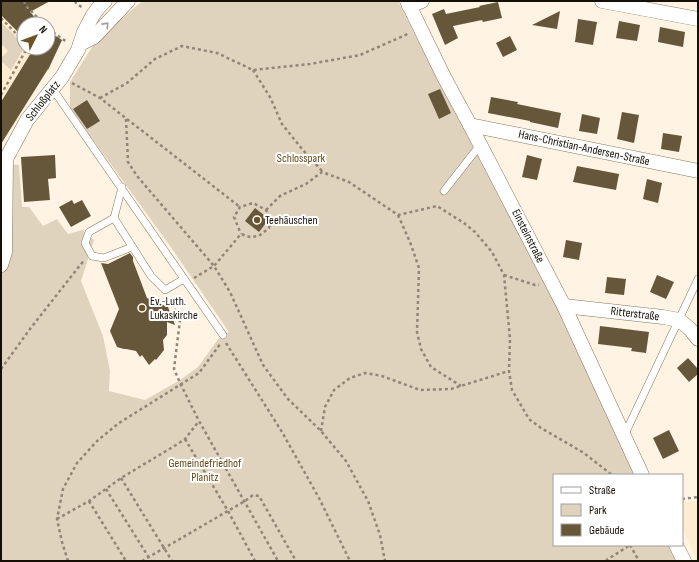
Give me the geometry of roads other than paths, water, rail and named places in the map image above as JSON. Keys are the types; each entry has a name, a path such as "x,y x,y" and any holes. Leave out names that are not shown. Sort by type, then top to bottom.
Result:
{"street":[{"name":"Schloßplatz","path":"4,158 27,120 52,88 66,80 84,32 99,6 105,1"},
{"path":"79,47 94,37 128,1"},
{"path":"602,1 698,19"},
{"name":"Einsteinstraße","path":"413,3 421,28 444,78 564,306 642,474"},
{"name":"Hans-Christian-Andersen-Straße","path":"470,125 698,171"},
{"path":"1,266 5,252 4,158"},
{"name":"Ritterstraße","path":"564,306 678,320"},
{"path":"678,320 690,329 698,339"},
{"path":"676,546 684,561"}],"lane":[{"path":"52,88 224,335"},
{"path":"444,192 480,145"},
{"path":"122,187 114,218 90,232 85,243 92,256 104,258 132,247"},
{"path":"114,218 151,276 166,290 184,279"},
{"path":"624,436 698,279"}],"place":[{"name":"Teehäuschen","path":"257,220"},
{"name":"Ev.-Luth. Lukaskirche","path":"142,308"}],"park label":[{"name":"Schlosspark","path":"301,158"},
{"name":"Gemeindefriedhof Planitz","path":"205,470"}]}
